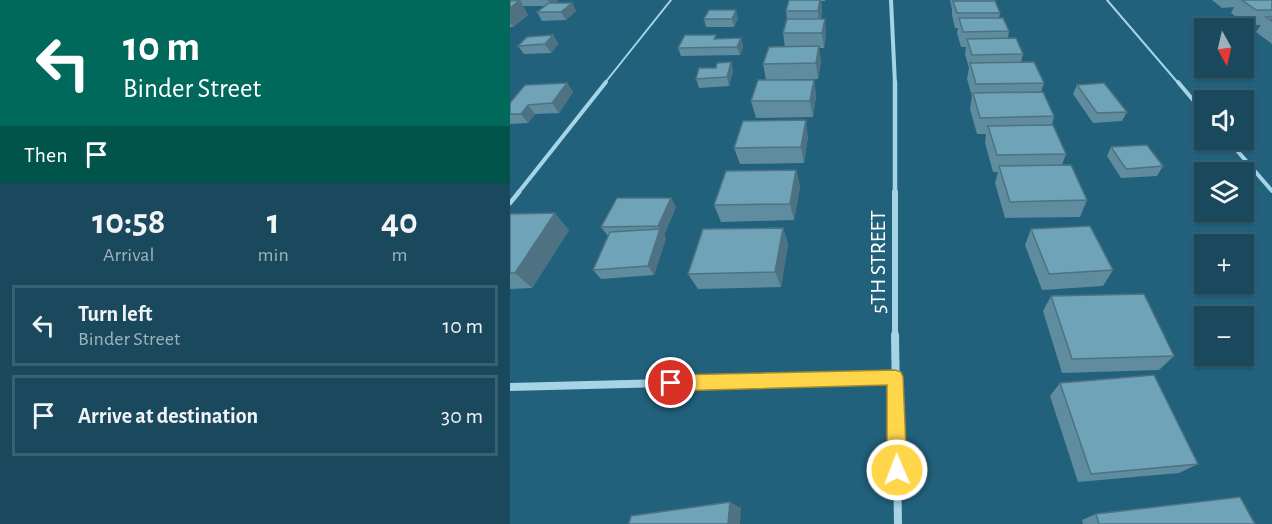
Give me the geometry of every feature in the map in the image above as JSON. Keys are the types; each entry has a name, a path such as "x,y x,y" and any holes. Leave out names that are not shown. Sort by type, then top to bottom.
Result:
{"street":[{"name":"5TH STREET","path":"891,0 895,52 895,377 898,524"},
{"path":"510,387 895,377"}],"lane":[{"path":"510,203 670,0"},
{"path":"1107,0 1194,101"},
{"path":"1236,150 1272,191"}],"building":[{"path":"520,0 510,8 510,1"},
{"path":"789,0 820,0 818,11 786,11"},
{"path":"1242,0 1272,0 1272,10 1256,10"},
{"path":"953,1 995,1 1000,13 957,13"},
{"path":"549,3 572,3 561,12 537,12"},
{"path":"709,10 736,10 732,19 704,19"},
{"path":"959,18 1003,18 1009,31 963,32"},
{"path":"787,19 825,19 822,33 783,33"},
{"path":"553,35 545,44 518,46 527,37"},
{"path":"685,35 716,35 714,39 741,38 737,47 678,48"},
{"path":"1016,38 1023,54 972,55 967,39"},
{"path":"819,46 816,63 763,64 769,47"},
{"path":"731,62 727,77 696,79 699,68 716,68 717,63"},
{"path":"1034,62 1044,83 976,84 970,63"},
{"path":"758,80 814,80 810,101 751,101"},
{"path":"567,83 552,103 528,105 521,114 510,114 510,103 525,85"},
{"path":"1104,83 1127,112 1097,113 1077,85"},
{"path":"1043,92 1054,116 980,118 973,93"},
{"path":"806,120 801,147 734,148 743,121"},
{"path":"1053,125 1066,154 997,155 988,126"},
{"path":"1147,145 1163,166 1126,169 1111,147"},
{"path":"1071,165 1087,200 1010,202 999,166"},
{"path":"796,170 790,204 714,205 726,171"},
{"path":"617,198 671,198 658,226 601,227"},
{"path":"555,213 515,273 510,273 510,214"},
{"path":"1090,226 1113,270 1049,274 1031,229"},
{"path":"783,228 775,272 688,274 703,229"},
{"path":"660,229 648,266 593,270 610,232"},
{"path":"1144,294 1174,356 1072,359 1051,296"},
{"path":"1154,375 1198,464 1091,474 1060,383"},
{"path":"1240,497 1255,524 1099,524 1096,514"},
{"path":"730,502 728,524 629,524 631,516"}],"route":[{"path":"671,383 895,377 897,470"}]}
